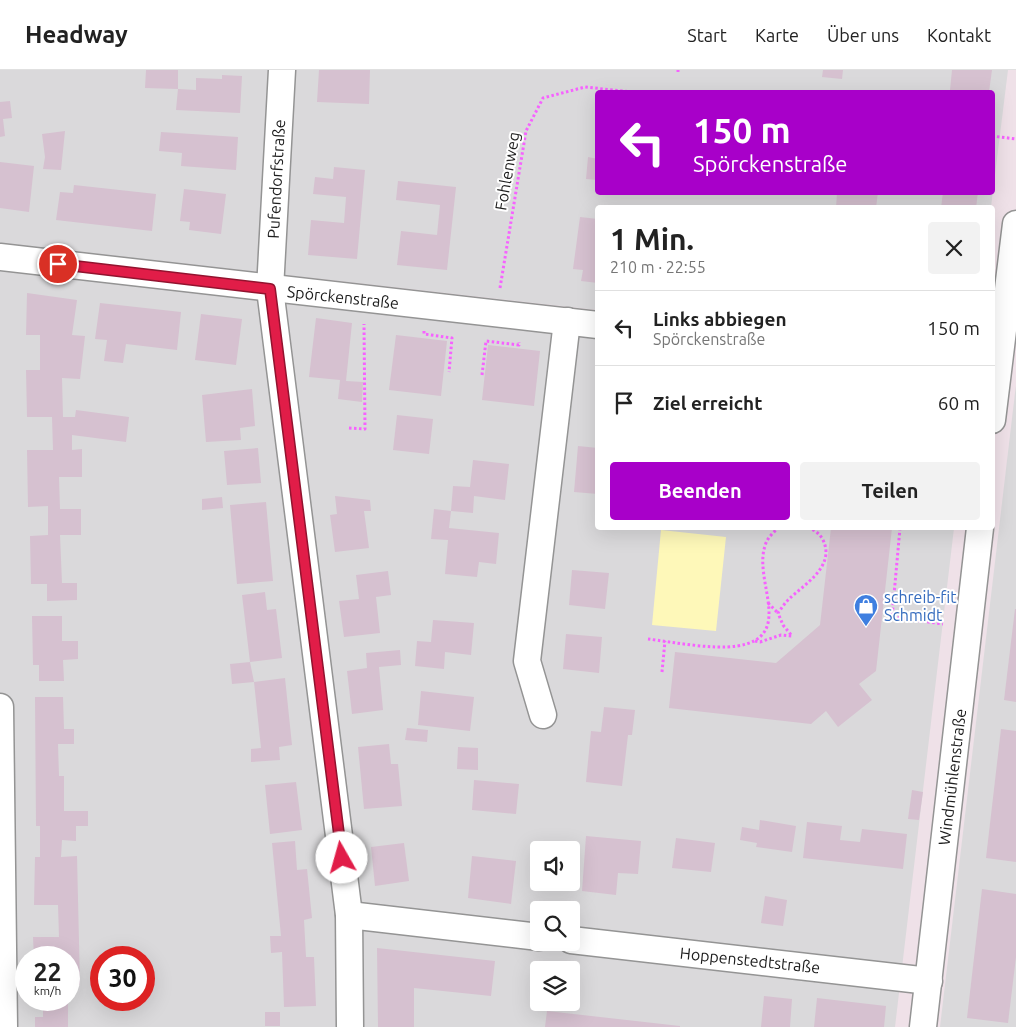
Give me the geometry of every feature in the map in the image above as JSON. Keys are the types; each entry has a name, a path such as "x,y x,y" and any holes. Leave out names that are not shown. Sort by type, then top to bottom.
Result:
{"street":[{"name":"Pufendorfstraße","path":"282,70 270,289 349,915 350,1027"},
{"path":"995,405 1002,371 1016,224"},
{"name":"Spörckenstraße","path":"0,257 595,325"},
{"path":"543,715 527,661 567,321"},
{"name":"Windmühlenstraße","path":"923,1027 980,530"},
{"path":"0,707 4,1027"},
{"path":"349,915 530,935"},
{"name":"Hoppenstedtstraße","path":"580,941 929,981"}],"path":[{"name":"Fohlenweg","path":"496,313 526,131 543,98 585,87 613,90"},
{"path":"995,136 1016,139"},
{"path":"350,428 365,429 363,299"},
{"path":"426,306 424,334 452,338 449,372"},
{"path":"482,375 486,341 519,345 522,316"},
{"path":"755,641 765,631 769,622 762,566 764,546 770,535 776,530"},
{"path":"778,613 787,601 812,579 820,568 825,556 825,545 820,535 811,530"},
{"path":"900,530 892,617 969,627"},
{"path":"648,639 724,647 738,646 755,641 760,642 781,635 792,636 782,625 778,613 768,603"},
{"path":"662,672 665,641"}],"shaded area":[{"path":"0,70 1008,70 995,175 995,90 595,90 595,195 992,195 991,205 595,205 595,310 0,243"},
{"path":"0,269 595,339 595,530 954,530 895,1027 0,1027"},
{"path":"1016,386 1016,1027 940,1027 1015,393"},
{"path":"661,530 726,537 716,631 652,625"}],"building":[{"path":"146,70 178,70 178,89 145,88"},
{"path":"319,70 370,70 369,104 317,102"},
{"path":"823,70 843,70 842,79 822,77"},
{"path":"952,70 992,70 989,90 950,90"},
{"path":"222,75 242,76 240,113 176,110 178,89 196,90 196,78 222,79"},
{"path":"10,101 12,118 3,119 5,136 0,137 0,102"},
{"path":"65,131 61,170 43,169 45,157 42,134"},
{"path":"161,132 238,137 236,170 181,166 182,153 159,151"},
{"path":"588,157 595,158 595,180 586,179"},
{"path":"0,162 34,166 29,212 0,208"},
{"path":"334,167 365,170 357,259 308,255 311,220 344,223 346,197 313,194 315,177 333,179"},
{"path":"398,181 456,187 447,270 397,265 401,231 437,235 440,205 396,200"},
{"path":"74,185 156,194 152,231 56,220 60,192 73,193"},
{"path":"184,189 226,194 221,234 189,230 190,222 180,221"},
{"path":"837,195 878,195 876,205 836,205"},
{"path":"943,195 978,195 976,205 941,205"},
{"path":"580,217 595,219 595,283 581,281 583,270 573,269"},
{"path":"27,293 77,300 72,335 85,336 80,379 62,378 63,417 75,417 76,410 129,417 126,442 72,435 72,450 82,449 82,477 59,477 60,509 81,509 81,535 60,535 62,583 77,583 77,600 47,601 47,584 31,584 30,536 48,535 48,506 28,507 27,450 53,450 52,417 27,417 26,370 40,370 40,335 26,335"},
{"path":"100,303 181,312 177,350 126,344 123,363 104,361 107,340 95,339"},
{"path":"201,314 242,319 236,365 195,360"},
{"path":"316,318 352,323 346,381 363,382 362,402 338,399 340,380 309,377"},
{"path":"396,335 447,341 441,396 389,390"},
{"path":"488,345 540,351 534,406 482,400"},
{"path":"252,389 255,426 240,428 241,440 206,442 202,395"},
{"path":"397,415 433,419 429,454 393,450"},
{"path":"578,446 595,448 595,494 574,492"},
{"path":"258,448 261,483 227,485 224,451"},
{"path":"473,460 509,464 505,500 474,496 473,513 451,511 453,486 470,487"},
{"path":"335,496 370,500 371,511 364,511 369,548 335,552 330,515 337,514"},
{"path":"222,497 223,508 202,510 202,499"},
{"path":"266,502 273,581 237,584 230,505"},
{"path":"434,509 451,511 449,528 499,533 496,564 479,562 477,577 445,574 448,540 431,539"},
{"path":"831,530 892,530 876,671 859,684 872,700 838,727 826,711 811,724 669,708 675,652 776,663 820,625"},
{"path":"572,570 609,573 605,609 569,605"},
{"path":"388,571 391,595 376,597 380,633 344,637 339,601 359,599 356,575"},
{"path":"265,592 267,610 276,609 282,658 250,662 242,595"},
{"path":"1016,609 1016,702 1004,700"},
{"path":"32,616 62,616 62,641 78,641 78,659 63,660 64,681 39,681 39,665 33,665"},
{"path":"433,620 474,623 471,655 445,652 444,669 415,666 417,641 431,642"},
{"path":"566,634 602,637 599,673 563,669"},
{"path":"400,650 401,665 379,667 383,710 352,714 347,671 367,668 366,653"},
{"path":"250,662 254,682 232,684 230,664"},
{"path":"285,678 292,745 279,747 280,760 251,762 251,749 261,748 254,682"},
{"path":"421,691 474,697 470,731 418,725"},
{"path":"35,697 63,697 64,729 74,729 74,744 58,744 59,776 64,776 64,811 88,811 88,826 76,826 76,841 62,840 61,857 77,856 79,946 33,946 33,937 59,937 58,905 34,905 35,857 40,857 40,826 36,826"},
{"path":"604,707 635,710 632,735 628,735 622,786 586,782 591,731 601,732"},
{"path":"407,728 428,730 427,742 405,740"},
{"path":"1001,729 1016,731 1016,862 986,858"},
{"path":"389,744 391,764 398,764 402,806 364,809 358,747"},
{"path":"458,747 478,748 478,770 457,769"},
{"path":"474,780 519,784 516,814 472,810"},
{"path":"296,782 302,830 270,834 265,785"},
{"path":"912,790 923,792 919,820 908,819"},
{"path":"760,820 796,826 792,852 756,847 757,843 740,840 742,827 759,830"},
{"path":"807,822 842,826 840,840 860,842 862,829 907,834 903,869 803,858"},
{"path":"586,836 641,841 638,874 618,873 616,895 582,891"},
{"path":"676,838 715,843 711,872 672,868"},
{"path":"295,841 297,870 307,869 312,918 304,920 306,957 314,957 316,1006 284,1007 282,952 271,953 270,936 281,936 272,843"},
{"path":"404,843 409,881 375,886 371,847"},
{"path":"472,856 516,861 511,904 468,898"},
{"path":"982,889 1016,894 1016,957 1008,1023 967,1018"},
{"path":"765,896 787,900 783,926 761,923"},
{"path":"377,948 495,961 491,996 414,988 414,1027 378,1027"},
{"path":"764,996 792,999 790,1027 761,1027"},
{"path":"817,998 886,1006 884,1027 814,1027"},
{"path":"43,1011 68,1011 68,1027 35,1027 35,1017 43,1017"},
{"path":"547,1011 680,1026 680,1027 545,1027"},
{"path":"265,1012 280,1012 280,1026 265,1026"}],"place":[{"name":"schreib-fit Schmidt","path":"866,627"}],"route":[{"path":"58,264 270,289 342,858"}]}
